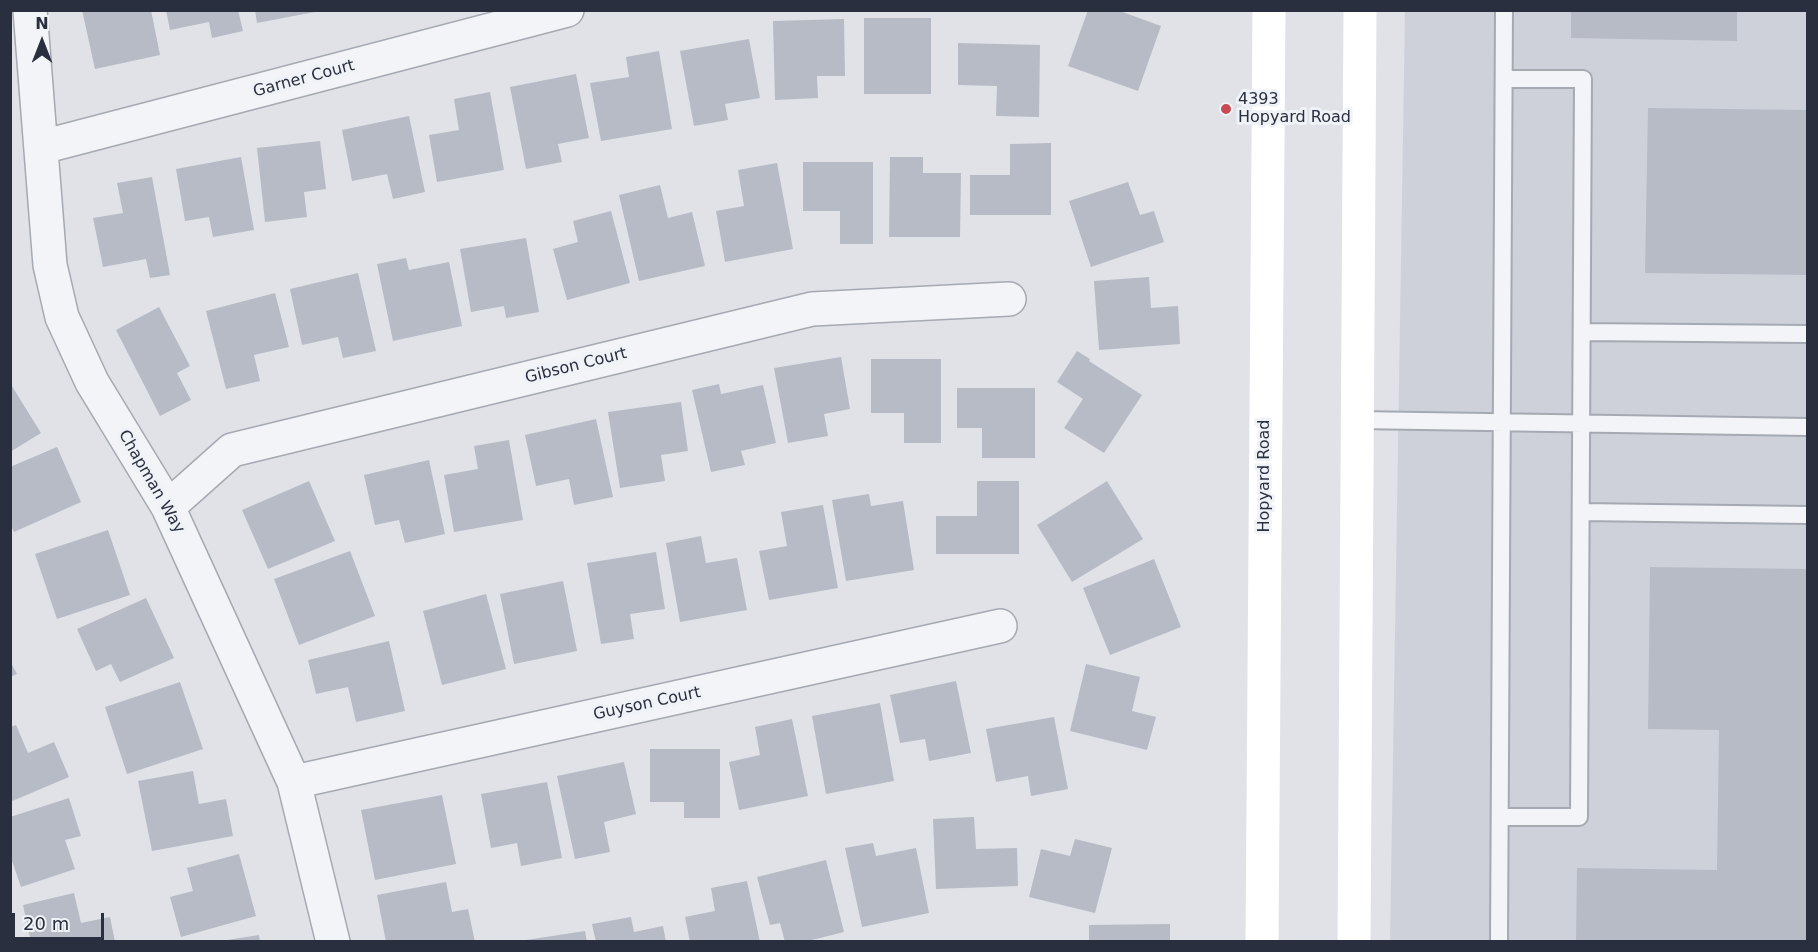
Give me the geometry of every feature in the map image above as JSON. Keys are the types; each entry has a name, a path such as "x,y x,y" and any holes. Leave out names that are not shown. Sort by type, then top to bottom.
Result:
{"main road":[{"name":"Hopyard Road","path":"1262,942 1269,10"},
{"path":"1354,942 1360,10"}],"street":[{"name":"Chapman Way","path":"30,10 50,265 62,316 92,382 168,507 294,782 333,942"},
{"name":"Garner Court","path":"42,147 567,10"},
{"name":"Gibson Court","path":"168,507 232,450 244,447 812,309 1009,299"},
{"name":"Guyson Court","path":"294,782 1000,626"}],"lane":[{"path":"1499,942 1504,10"},
{"path":"1500,817 1579,817 1582,332 1583,79 1504,79"},
{"path":"1582,332 1808,334"},
{"path":"1357,420 1808,427"},
{"path":"1581,512 1808,515"}],"shaded area":[{"path":"1405,11 1807,11 1807,941 1390,942"}],"building":[{"path":"82,10 151,10 160,55 95,69"},
{"path":"166,10 238,10 243,31 212,38 209,22 170,30"},
{"path":"255,10 315,10 315,12 257,23"},
{"path":"1088,10 1117,10 1161,26 1138,91 1068,66"},
{"path":"1571,10 1737,10 1737,41 1571,38"},
{"path":"864,18 931,18 931,94 864,94"},
{"path":"844,19 845,76 817,76 818,98 775,100 773,21"},
{"path":"749,39 760,98 725,104 728,120 694,126 680,51"},
{"path":"958,43 1040,45 1039,117 996,116 997,86 958,85"},
{"path":"659,51 672,129 601,141 590,83 629,77 626,57"},
{"path":"576,74 589,138 558,144 562,162 526,169 510,87"},
{"path":"490,92 504,170 437,182 429,135 459,130 454,99"},
{"path":"1648,108 1808,110 1808,275 1645,273"},
{"path":"409,116 425,192 393,199 387,174 352,181 342,130"},
{"path":"320,141 326,189 304,192 307,217 265,222 257,148"},
{"path":"1051,143 1051,215 970,215 970,175 1010,175 1010,144"},
{"path":"241,157 254,230 213,237 209,217 185,221 176,169"},
{"path":"890,157 923,157 923,173 961,173 960,237 889,237"},
{"path":"803,162 873,162 873,244 840,244 840,211 803,211"},
{"path":"777,163 793,249 725,262 716,211 744,206 738,170"},
{"path":"152,177 170,275 150,278 146,259 103,267 93,218 123,213 117,183"},
{"path":"1128,182 1140,215 1154,211 1164,242 1091,267 1069,201"},
{"path":"660,185 668,218 692,212 705,266 639,281 619,195"},
{"path":"611,211 630,283 567,300 553,249 578,242 573,221"},
{"path":"526,238 539,312 506,318 504,306 471,312 460,249"},
{"path":"406,258 409,270 449,262 462,326 393,341 377,264"},
{"path":"358,273 376,351 343,358 338,337 302,345 290,289"},
{"path":"1149,277 1151,308 1178,306 1180,344 1099,350 1094,281"},
{"path":"275,293 289,347 254,355 260,381 226,389 206,311"},
{"path":"159,307 190,366 177,373 191,400 160,416 116,330"},
{"path":"1077,351 1142,395 1104,453 1064,428 1083,399 1057,382"},
{"path":"841,357 850,409 824,414 828,436 788,443 774,368"},
{"path":"871,359 941,359 941,443 904,443 904,413 871,413"},
{"path":"10,383 41,433 10,452"},
{"path":"719,384 721,394 763,385 776,443 741,451 745,465 711,472 692,390"},
{"path":"957,388 1035,388 1035,458 982,458 982,428 957,428"},
{"path":"681,402 688,451 661,455 665,481 620,488 608,412"},
{"path":"596,419 613,497 574,505 569,479 536,486 525,435"},
{"path":"509,440 523,520 454,532 444,475 478,469 474,446"},
{"path":"57,447 81,502 14,532 10,524 10,467"},
{"path":"429,460 445,534 405,543 399,520 375,525 364,475"},
{"path":"309,481 335,541 268,569 242,510"},
{"path":"977,481 1019,481 1019,554 936,554 936,516 977,516"},
{"path":"1107,481 1143,539 1072,582 1037,525"},
{"path":"869,494 871,506 903,501 914,570 846,581 832,500"},
{"path":"823,505 838,588 769,600 759,551 787,546 781,512"},
{"path":"108,530 130,595 57,619 35,554"},
{"path":"701,536 706,563 737,558 747,610 680,622 666,543"},
{"path":"350,551 375,616 299,645 274,579"},
{"path":"656,552 665,609 630,614 634,639 601,644 587,563"},
{"path":"1154,559 1181,627 1110,655 1083,588"},
{"path":"1650,567 1808,569 1808,942 1576,942 1577,868 1717,870 1719,730 1648,729"},
{"path":"563,581 577,651 514,664 500,594"},
{"path":"486,594 506,669 442,685 423,611"},
{"path":"146,598 174,658 120,682 111,664 96,671 77,629"},
{"path":"389,641 405,711 356,722 348,687 316,694 308,660"},
{"path":"10,661 17,674 10,677"},
{"path":"1086,664 1140,677 1132,711 1156,717 1147,750 1070,731"},
{"path":"956,681 971,753 929,761 925,739 900,743 890,695"},
{"path":"180,682 203,749 127,774 105,707"},
{"path":"880,703 894,781 826,794 812,716"},
{"path":"1054,717 1068,789 1031,796 1028,776 996,782 986,729"},
{"path":"792,719 808,796 739,810 729,762 760,755 755,727"},
{"path":"16,725 28,753 54,742 69,777 10,802 10,727"},
{"path":"650,749 720,749 720,818 684,818 684,802 650,802"},
{"path":"624,762 636,814 604,822 610,852 575,859 557,776"},
{"path":"193,771 199,804 226,799 233,836 152,851 138,781"},
{"path":"547,782 562,858 521,866 517,843 491,848 481,794"},
{"path":"442,795 456,864 375,880 361,810"},
{"path":"69,798 81,836 65,840 75,869 21,887 10,855 10,817"},
{"path":"974,817 976,849 1017,848 1018,886 936,889 933,819"},
{"path":"1075,839 1112,848 1095,913 1029,897 1041,849 1070,856"},
{"path":"873,843 876,856 916,848 929,913 862,927 845,848"},
{"path":"239,854 256,916 181,937 170,897 193,891 187,868"},
{"path":"826,860 844,932 804,942 785,942 780,923 770,925 757,877"},
{"path":"747,881 760,942 690,942 685,917 715,911 711,888"},
{"path":"446,882 452,912 468,909 475,942 386,942 377,895"},
{"path":"74,893 81,923 110,917 115,942 31,942 23,905"},
{"path":"631,917 634,932 663,926 666,942 596,942 592,924"},
{"path":"1170,924 1170,942 1089,942 1089,925"},
{"path":"585,931 587,942 526,942 526,940"},
{"path":"259,935 260,942 227,942 227,940"}],"place":[{"name":"4393 Hopyard Road","path":"1226,109"}]}
